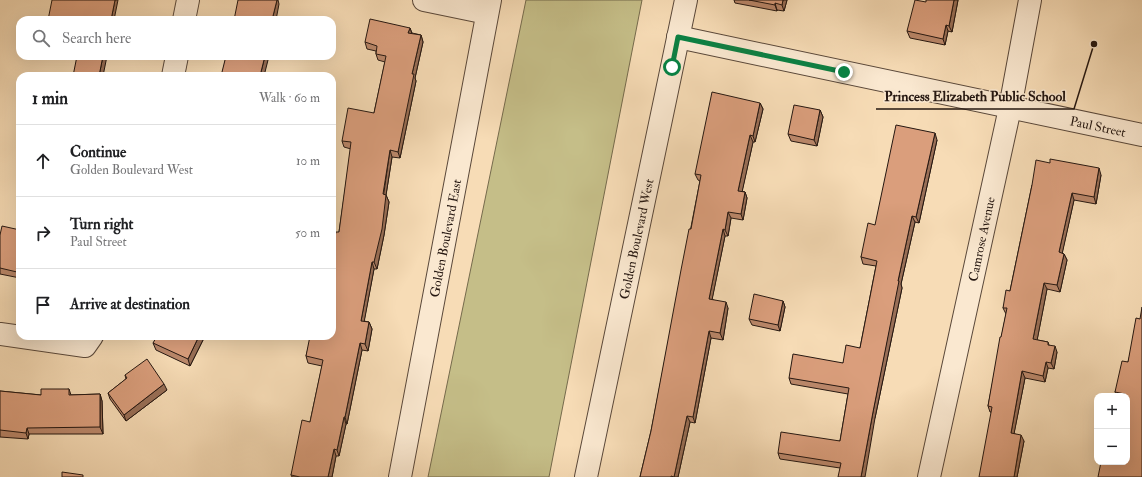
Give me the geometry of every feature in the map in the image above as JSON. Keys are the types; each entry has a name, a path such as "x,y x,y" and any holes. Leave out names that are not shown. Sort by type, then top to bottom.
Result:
{"street":[{"path":"185,16 188,0"},
{"path":"424,0 489,6"},
{"name":"Golden Boulevard West","path":"586,477 686,0"},
{"name":"Camrose Avenue","path":"929,477 1010,108 1030,0"},
{"name":"Golden Boulevard East","path":"400,477 489,6"},
{"name":"Paul Street","path":"678,37 1142,135"},
{"path":"174,72 176,60"},
{"path":"0,334 16,336"},
{"path":"42,340 85,346 89,340"}],"shaded area":[{"path":"526,0 642,0 549,477 428,477"}],"building":[{"path":"52,0 115,0 112,16 49,16"},
{"path":"238,0 277,0 273,16 235,16"},
{"path":"749,0 783,0 782,5 775,3 775,5"},
{"path":"915,0 926,2 926,0 954,0 949,26 946,25 943,39 907,31"},
{"path":"370,19 410,28 408,33 421,35 412,74 414,74 398,152 390,150 383,194 386,195 382,229 374,262 372,262 361,321 369,322 365,344 360,343 337,450 334,449 328,477 300,477 291,475 302,420 310,422 323,360 306,356 309,340 336,340 336,232 339,232 351,142 342,141 348,108 374,113 386,56 376,54 377,46 365,42"},
{"path":"76,60 102,60 100,72 74,72"},
{"path":"225,60 264,60 261,72 222,72"},
{"path":"712,92 760,103 753,136 750,135 738,191 745,192 741,214 728,212 725,230 723,229 709,299 726,302 720,333 709,331 693,417 687,416 674,477 640,477 651,431 689,229 691,229 701,175 695,174"},
{"path":"794,105 820,110 814,140 788,134"},
{"path":"896,125 935,133 916,217 912,216 898,281 861,477 838,477 841,463 778,453 781,432 840,441 849,388 789,378 793,354 843,363 846,345 860,348 877,261 861,257 868,223 875,225"},
{"path":"1050,159 1099,168 1094,197 1072,193 1059,252 1064,254 1057,285 1044,283 1033,339 1048,342 1048,345 1055,346 1051,363 1046,362 1043,376 1022,371 1011,433 1021,435 1014,477 979,477 992,407 988,406 1000,337 1007,308 1003,308 1006,290 1010,291 1036,160 1050,163"},
{"path":"2,226 16,229 16,272 0,268 0,235"},
{"path":"754,294 783,301 778,325 749,319"},
{"path":"1142,307 1142,477 1098,477 1100,465 1130,465 1130,393 1115,392 1122,361 1128,362 1136,318 1140,319"},
{"path":"155,340 197,340 188,359 153,343"},
{"path":"147,359 164,384 124,415 108,393 127,378 125,375"},
{"path":"41,389 69,389 69,395 100,394 100,427 27,428 26,433 0,430 0,391 41,395"},
{"path":"62,472 83,475 83,477 62,477"}],"place":[{"name":"Princess Elizabeth Public School","path":"1094,44"}],"route":[{"path":"672,67 678,37 844,72"}]}
